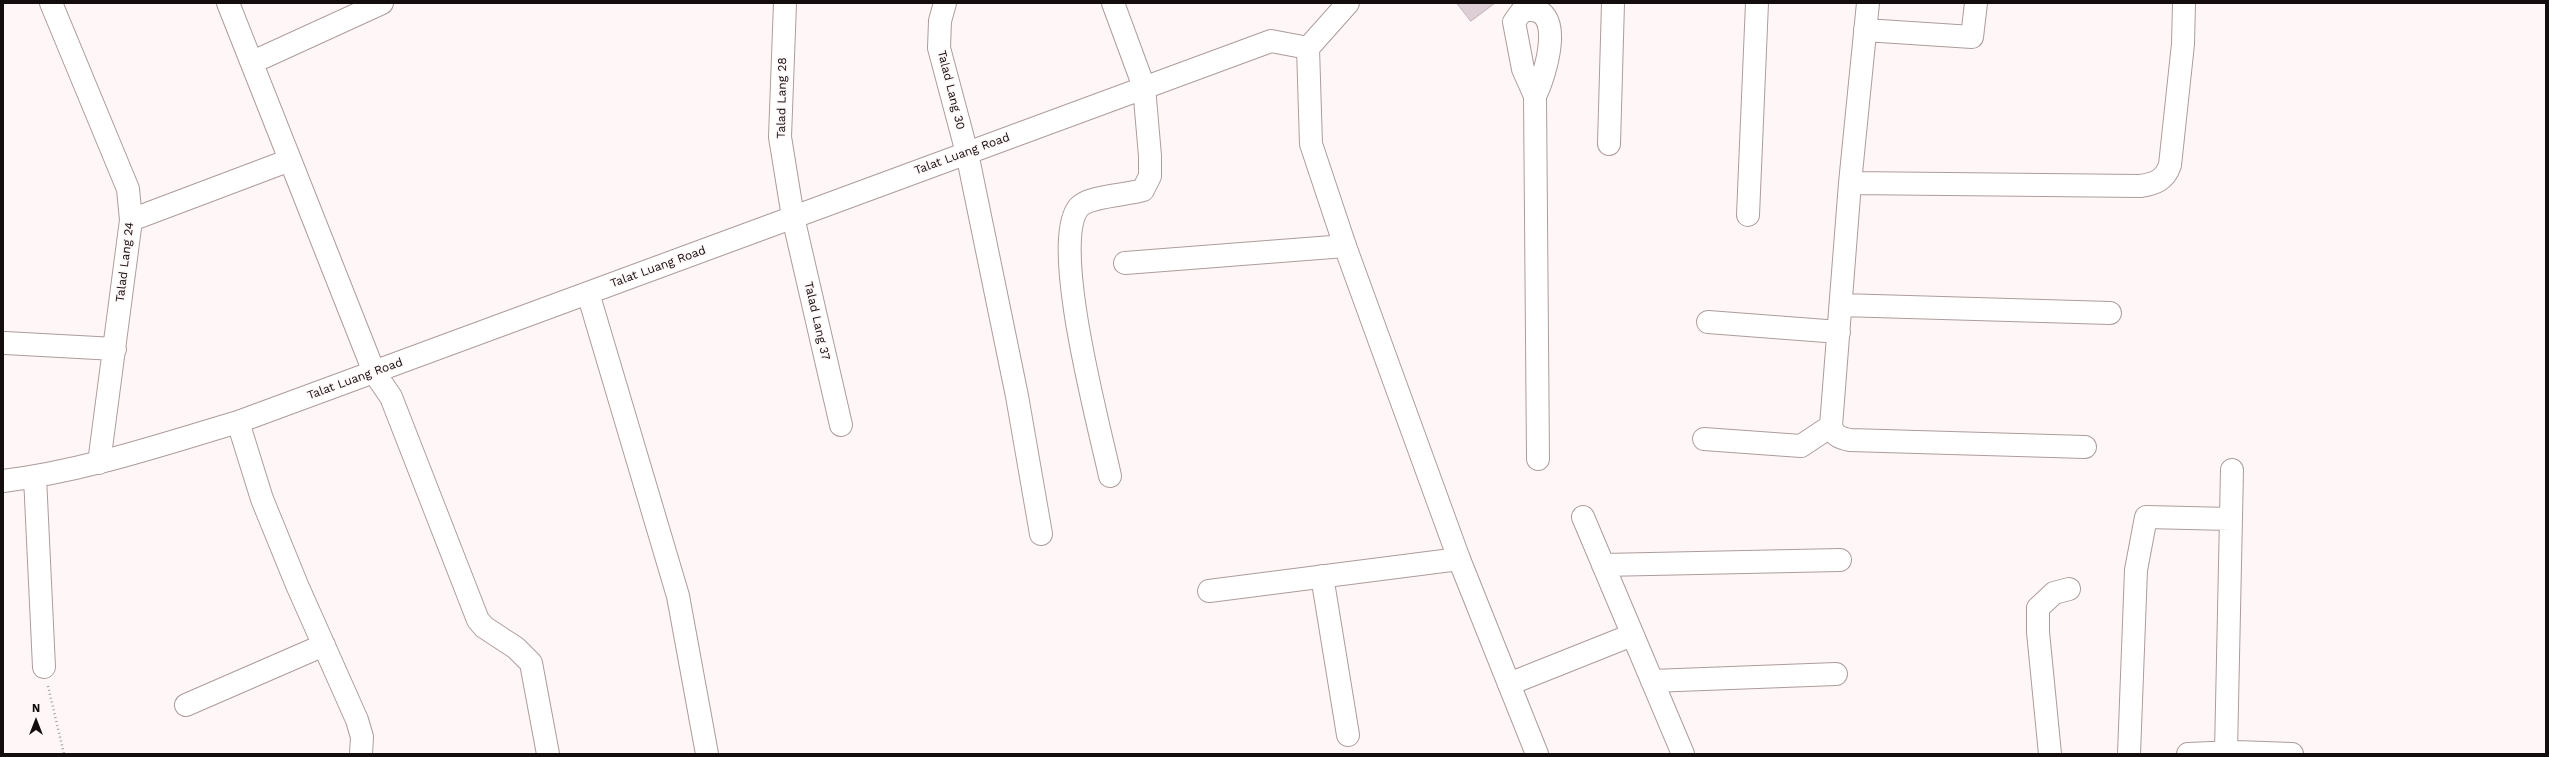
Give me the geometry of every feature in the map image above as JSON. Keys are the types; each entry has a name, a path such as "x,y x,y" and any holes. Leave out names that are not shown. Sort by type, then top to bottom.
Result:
{"street":[{"name":"Talad Lang 24","path":"51,3 128,189 131,220 99,463"},
{"path":"228,3 253,62 374,372 391,397 478,620 484,627 516,648 531,663 548,754"},
{"path":"253,62 382,3"},
{"name":"Talad Lang 28","path":"785,3 780,137 793,217"},
{"name":"Talad Lang 30","path":"945,3 940,21 940,48 966,153 1017,396 1041,534"},
{"path":"1110,476 1077,324 1069,256 1071,235 1078,208 1086,202 1143,190 1148,184 1150,156 1144,87 1114,3"},
{"path":"1348,3 1308,48 1311,144 1345,246 1459,558 1537,754"},
{"path":"1609,144 1613,3"},
{"path":"1748,215 1757,3"},
{"path":"1868,3 1850,183 1831,426 1833,432 1840,438 1850,440 2085,448"},
{"path":"1865,30 1972,37 1976,3"},
{"path":"1850,183 2140,186 2159,181 2164,177 2170,165 2183,44 2184,3"},
{"path":"1535,96 1523,69 1514,22 1517,15 1528,9 1542,10 1546,8 1549,26 1548,58 1546,69 1535,96 1538,459"},
{"name":"Talat Luang Road","path":"3,481 35,477 99,463 238,422 1270,41 1308,48"},
{"path":"131,220 290,160"},
{"name":"Talad Lang 37","path":"793,217 841,425"},
{"path":"1124,263 1345,246"},
{"path":"588,293 678,596 707,754"},
{"path":"1841,306 2110,313"},
{"path":"1708,322 1839,332"},
{"path":"5,343 115,349"},
{"path":"238,422 262,499 357,720 357,751"},
{"path":"1704,439 1801,446 1831,426"},
{"path":"2226,752 2232,470"},
{"path":"35,477 44,667"},
{"path":"1583,517 1682,754"},
{"path":"2129,754 2136,570 2146,517 2230,519"},
{"path":"1209,591 1459,558"},
{"path":"1603,565 1840,560"},
{"path":"1322,576 1348,735"},
{"path":"2050,754 2038,632 2038,608 2054,593 2069,589"},
{"path":"1509,684 1632,635"},
{"path":"186,705 324,645"},
{"path":"1652,681 1836,674"},
{"path":"2188,754 2226,752 2292,754"}],"path":[{"path":"44,667 64,754"}],"building":[{"path":"1457,3 1495,3 1471,21"}]}
